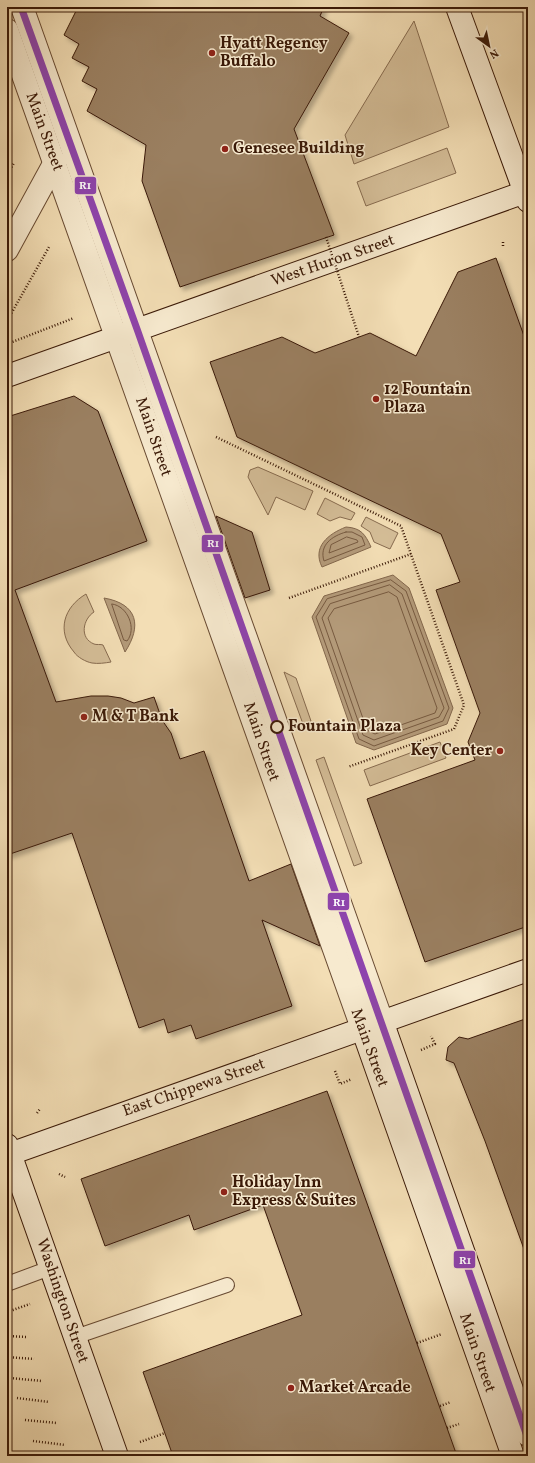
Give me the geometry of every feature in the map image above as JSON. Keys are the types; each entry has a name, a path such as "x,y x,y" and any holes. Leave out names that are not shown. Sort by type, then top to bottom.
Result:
{"street":[{"name":"Main Street","path":"22,7 137,329 375,1024 513,1456"},
{"path":"457,7 527,195"},
{"name":"Main Street","path":"7,30 117,337 528,1435"},
{"path":"7,250 54,162"},
{"name":"West Huron Street","path":"7,376 137,329 527,195"},
{"name":"East Chippewa Street","path":"8,1151 528,970"},
{"name":"Washington Street","path":"8,1151 117,1456"}],"lane":[{"path":"7,1284 50,1268"},
{"path":"75,1337 227,1285"}],"path":[{"path":"7,175 14,163"},
{"path":"326,237 359,337"},
{"path":"503,246 504,241"},
{"path":"7,321 49,247"},
{"path":"7,344 74,318"},
{"path":"216,436 401,526 464,705 454,729 348,767"},
{"path":"289,598 411,554"},
{"path":"417,1052 435,1044 431,1036"},
{"path":"335,1071 340,1084"},
{"path":"37,1113 40,1109"},
{"path":"59,1174 65,1177"},
{"path":"7,1312 30,1304"},
{"path":"7,1336 27,1337"},
{"path":"7,1357 34,1359"},
{"path":"10,1378 42,1381"},
{"path":"18,1398 49,1402"},
{"path":"440,1406 451,1402"},
{"path":"25,1420 57,1423"},
{"path":"448,1428 459,1424"},
{"path":"33,1442 65,1445"}],"shaded area":[{"path":"414,21 449,127 354,164 345,135"},
{"path":"447,148 456,173 366,206 357,182"},
{"path":"258,467 313,491 305,510 276,497 268,515 248,477 250,470"},
{"path":"325,498 355,513 351,520 340,517 330,521 317,514"},
{"path":"366,517 398,533 390,549 374,542 370,532 361,526"},
{"path":"86,594 94,612 87,619 85,624 84,628 86,637 89,641 95,644 103,645 111,662 94,663 82,659 77,656 68,644 65,636 65,620 68,613 78,599"},
{"path":"284,672 296,678 311,721 303,724"},
{"path":"440,742 446,758 370,786 364,770"},
{"path":"324,757 362,863 354,866 316,760"}],"water":[{"path":"346,527 362,532 371,547 322,567 319,560 320,547 333,533"},
{"path":"393,575 409,588 453,708 447,724 374,750 356,743 312,617 324,596"},
{"path":"104,598 124,605 134,618 134,633 125,652"}],"building":[{"name":"Genesee Building","path":"78,7 324,7 320,16 349,33 294,129 334,235 180,287 142,181 146,145 87,111 97,89 82,81 89,67 72,58 79,44 64,35"},
{"name":"12 Fountain Plaza","path":"496,258 528,347 528,926 425,962 367,799 475,760 468,742 480,713 436,590 460,582 441,534 237,437 210,362 282,337 315,353 370,333 416,356 458,272"},
{"name":"M & T Bank","path":"74,396 98,411 147,541 15,590 56,702 91,696 108,696 121,698 134,703 154,697 162,720 171,733 180,759 204,751 249,881 291,864 320,946 262,920 292,1006 196,1039 191,1025 168,1033 164,1019 139,1028 72,833 7,855 7,417"},
{"path":"216,516 252,532 270,590 245,598"},
{"path":"528,1018 528,1251 525,1252 485,1141 454,1063 446,1060 448,1047 459,1037 468,1039"},
{"path":"327,1091 457,1456 173,1456 143,1372 302,1315 263,1205 194,1230 189,1215 105,1246 81,1179"}],"transit line":[{"name":"R1","path":"21,7 137,329 528,1439"}],"place":[{"name":"Hyatt Regency Buffalo","path":"212,53"},
{"name":"Genesee Building","path":"225,149"},
{"name":"12 Fountain Plaza","path":"376,399"},
{"name":"M & T Bank","path":"84,717"},
{"name":"Fountain Plaza","path":"277,727"},
{"name":"Key Center","path":"500,751"},
{"name":"Holiday Inn Express & Suites","path":"224,1192"},
{"name":"Market Arcade","path":"291,1388"}]}
